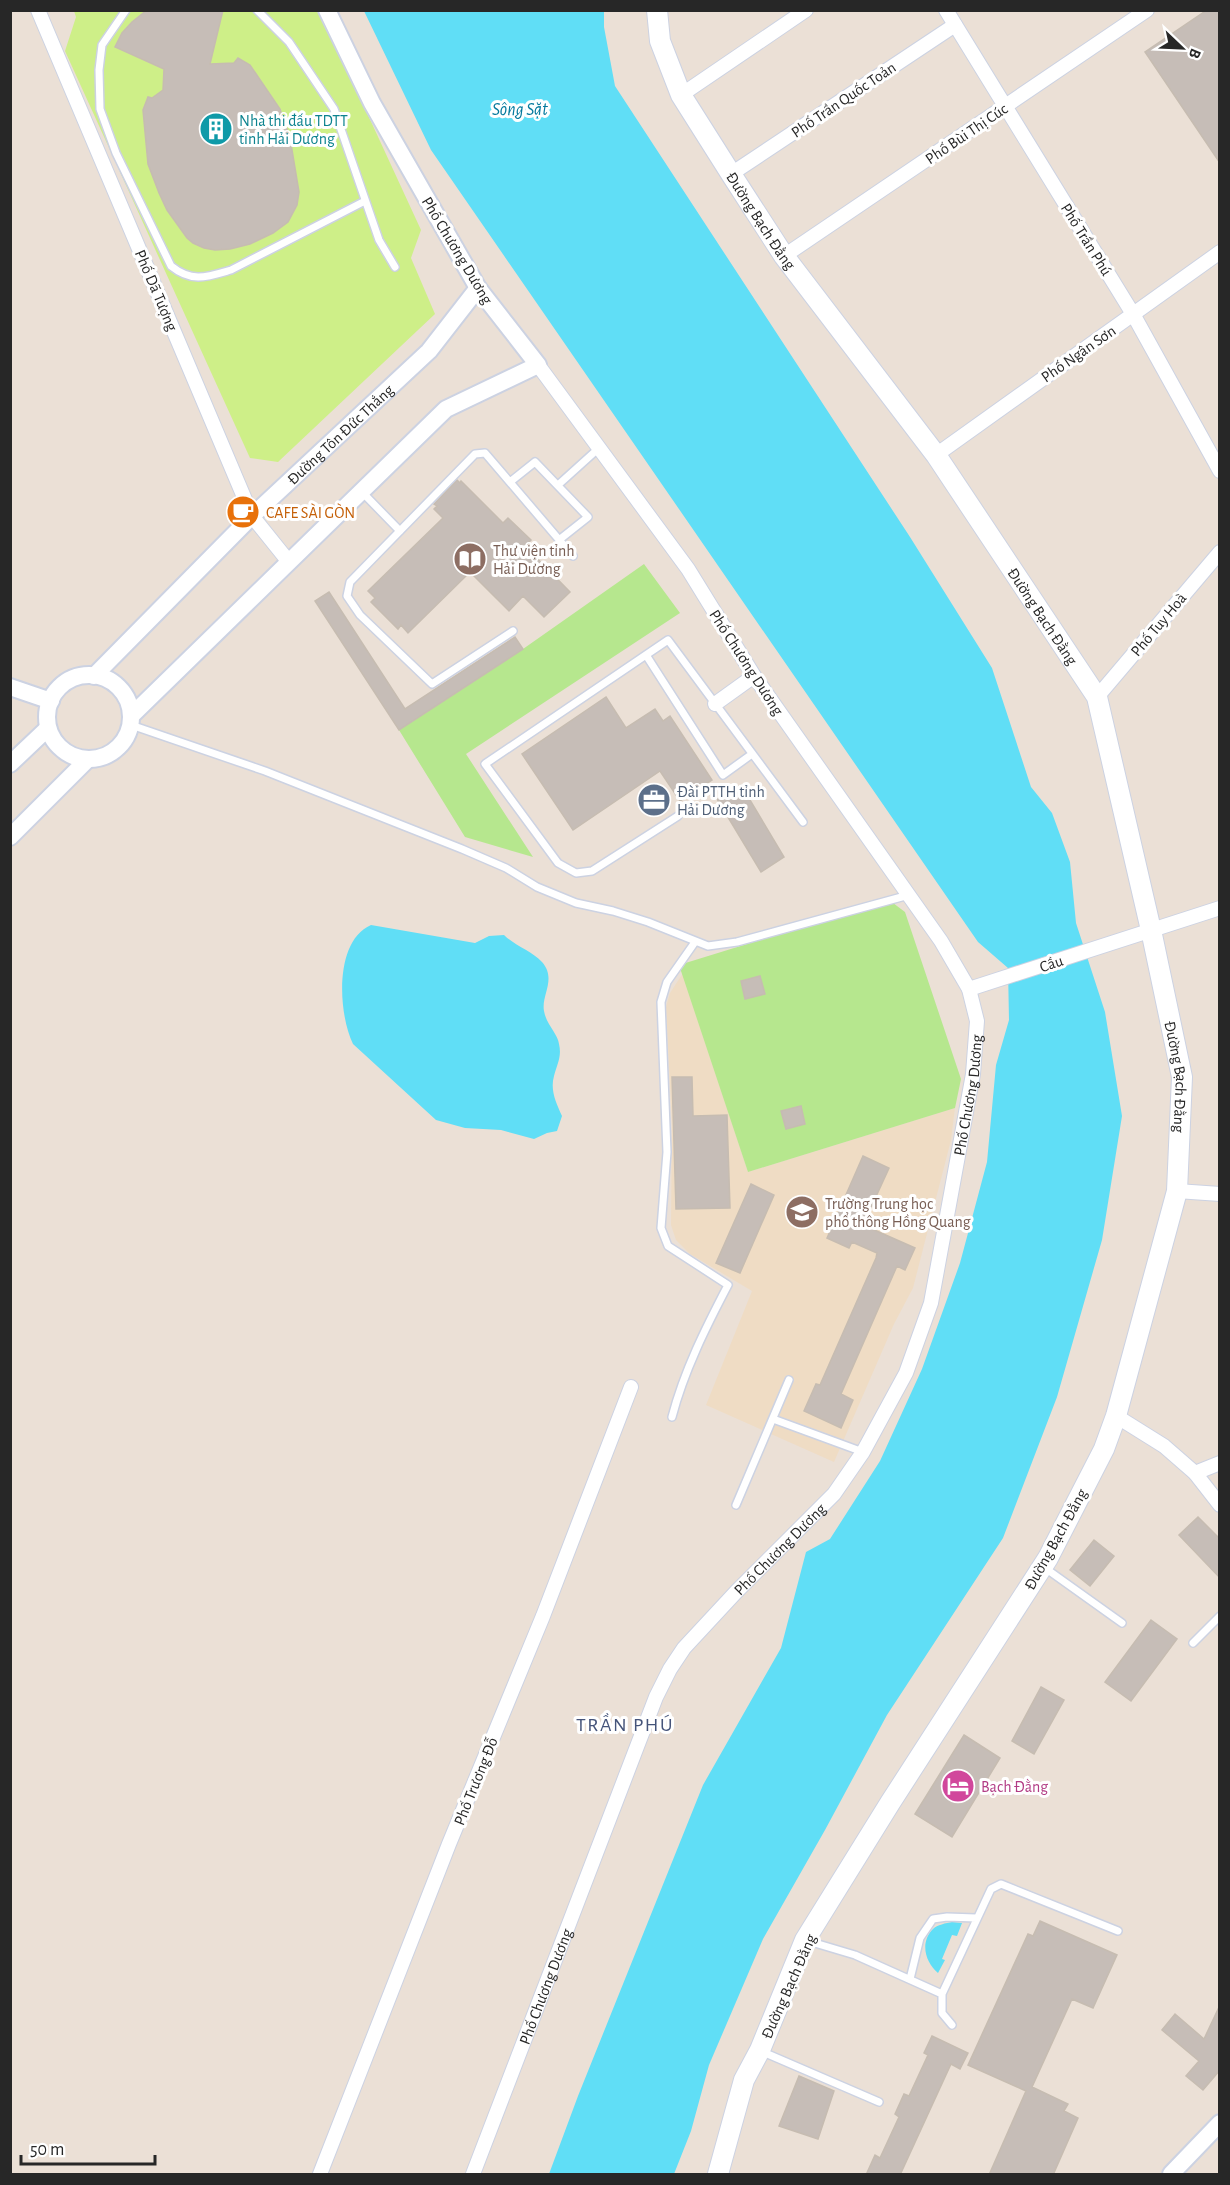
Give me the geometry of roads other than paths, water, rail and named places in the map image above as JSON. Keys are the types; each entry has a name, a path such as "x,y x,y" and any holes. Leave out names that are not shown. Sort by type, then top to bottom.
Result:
{"main road":[{"name":"Đường Bạch Đằng","path":"657,10 660,41 681,95 730,174 784,256 936,455 1097,697 1151,930 1182,1077 1177,1191 1116,1416 1104,1449 1043,1566 890,1803 805,1940 760,2050 744,2080 718,2175"}],"street":[{"name":"Phố Dã Tượng","path":"38,10 252,516 289,562"},
{"name":"Phố Chương Dương","path":"327,10 372,103 478,288 538,365 688,569 754,676 909,895 969,988 977,1021 973,1074 931,1303 906,1373 863,1452 834,1494 736,1592 684,1648 670,1669 652,1708 473,2175"},
{"path":"681,95 806,10"},
{"name":"Phố Trần Phú","path":"946,10 1133,314 1220,471"},
{"name":"Phố Bùi Thị Cúc","path":"784,256 1147,10"},
{"name":"Phố Trần Quốc Toản","path":"730,174 955,25"},
{"name":"Phố Ngân Sơn","path":"936,455 1220,252"},
{"name":"Đường Tôn Đức Thắng","path":"94,676 252,516 429,351 478,288"},
{"path":"131,721 130,706 121,690 106,678 88,675 70,680 56,692 48,709 48,728 57,744 72,756 88,759 108,755 123,742 131,721 446,409 538,365"},
{"name":"Phố Tuy Hoà","path":"1097,697 1220,552"},
{"path":"715,704 754,676"},
{"path":"10,687 51,701"},
{"path":"10,764 48,728"},
{"path":"10,837 88,759"},
{"name":"Cầu","path":"969,988 991,983 1220,908"},
{"path":"1177,1191 1220,1194"},
{"name":"Phố Trương Đỗ","path":"321,2175 453,1833 543,1616 631,1387"},
{"path":"1116,1416 1164,1446 1195,1473 1220,1505"},
{"path":"1195,1473 1220,1463"},
{"path":"1171,2175 1220,2123"}],"lane":[{"path":"126,10 102,45 99,70 100,109 116,153 171,266 182,275 194,278 231,270 365,201"},
{"path":"257,10 289,42 334,110 379,240 395,267"},
{"path":"558,485 599,448"},
{"path":"513,631 432,684 360,615 347,596 350,582 475,454 485,453 573,556"},
{"path":"510,482 535,462 588,517 559,540"},
{"path":"361,491 400,531"},
{"path":"678,816 592,871 576,873 558,863 485,764 668,640 803,822"},
{"path":"646,655 723,775 752,754"},
{"path":"131,721 266,771 462,849 506,868 537,887 576,903 648,922 708,946 737,942 909,895"},
{"path":"672,1417 676,1399 705,1330 728,1285 668,1246 660,1228 667,1152 661,1002 667,982 694,942"},
{"path":"736,1505 789,1380"},
{"path":"772,1419 863,1452"},
{"path":"1043,1566 1122,1623"},
{"path":"1193,1643 1220,1616"},
{"path":"952,2025 942,2013 942,1994 991,1889 1001,1884 1118,1931"},
{"path":"910,1979 920,1938 933,1919 976,1918"},
{"path":"805,1940 855,1955 942,1994"},
{"path":"760,2050 879,2102"}],"water":[{"name":"Sông Sặt","path":"364,11 604,11 604,27 615,86 910,537 992,668 1031,787 1052,813 1070,862 1076,923 1105,1012 1122,1116 1102,1240 1057,1397 1003,1538 887,1715 763,1939 709,2065 691,2131 674,2174 549,2174 703,1785 781,1648 806,1552 830,1539 880,1461 922,1369 960,1263 987,1162 996,1065 1009,1020 1008,968 978,942 431,150"},
{"path":"371,925 475,943 489,936 504,935 542,962 548,975 544,1011 560,1049 553,1086 562,1116 557,1131 534,1139 501,1130 465,1128 436,1120 353,1044 344,1015 342,979 350,946 359,933"},
{"path":"952,1922 962,1923 957,1936 952,1935 942,1959 945,1960 938,1973 927,1958 926,1940 935,1928"}],"place":[{"name":"Nhà thi đấu TDTT tỉnh Hải Dương","path":"216,129"},
{"name":"CAFE SÀI GÒN","path":"243,512"},
{"name":"Thư viện tỉnh Hải Dương","path":"470,559"},
{"name":"Đài PTTH tỉnh Hải Dương","path":"654,800"},
{"name":"Trường Trung học phổ thông Hồng Quang","path":"802,1212"},
{"name":"Bạch Đằng","path":"958,1786"}],"district":[{"name":"TRẦN PHÚ","path":"625,1724"}]}
